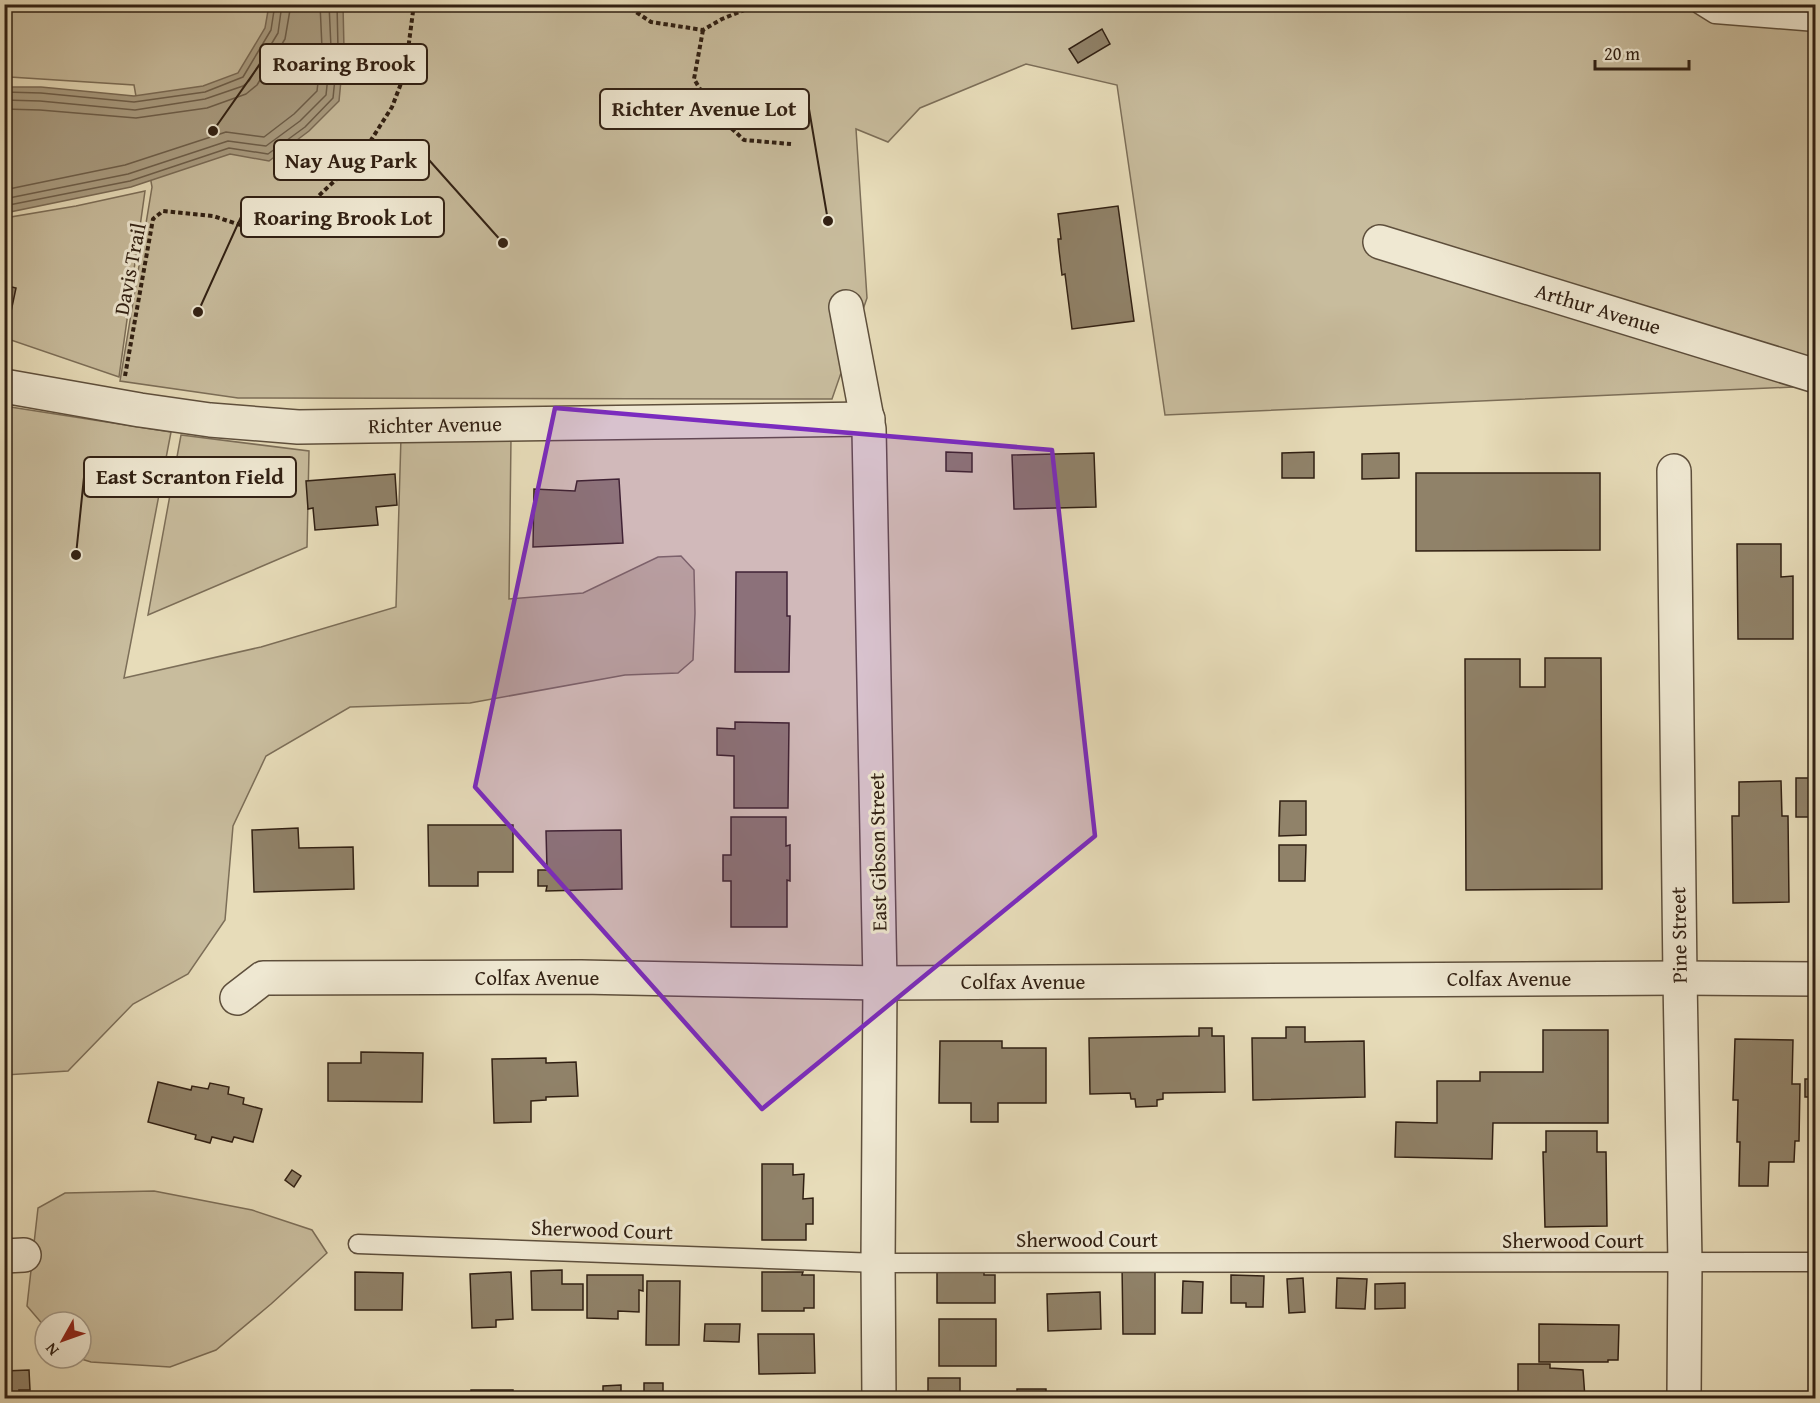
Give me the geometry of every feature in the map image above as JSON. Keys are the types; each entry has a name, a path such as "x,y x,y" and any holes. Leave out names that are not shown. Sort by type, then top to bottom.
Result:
{"street":[{"name":"Arthur Avenue","path":"1380,242 1815,376"},
{"name":"East Gibson Street","path":"846,307 868,419 880,983 879,1398"},
{"name":"Richter Avenue","path":"4,386 210,420 298,427 868,419"},
{"name":"Pine Street","path":"1674,471 1685,1263 1684,1398"},
{"name":"Colfax Avenue","path":"237,998 263,978 581,977 880,983 1815,979"}],"lane":[{"path":"1699,4 1715,14 1815,22"},
{"name":"Sherwood Court","path":"358,1244 878,1263 1815,1262"}],"path":[{"name":"Davis Trail","path":"120,406 153,219 163,211 213,216 268,234 293,220 361,156 392,107 405,73 414,4"},
{"path":"624,4 651,22 703,30 722,19 759,4"},
{"path":"703,30 694,79 714,112 744,140 791,144"}],"highlighted area":[{"path":"555,408 1052,450 1095,836 762,1109 475,787"}],"shaded area":[{"path":"5,5 1815,5 1815,386 1165,415 1117,85 1026,64 920,108 888,142 856,129 867,298 832,399 238,398 120,381 152,187 134,85 10,77"},
{"path":"145,191 119,377 5,338 5,218"},
{"path":"4,406 171,432 124,678 261,647 396,607 401,437 511,438 509,599 583,593 658,557 681,556 694,570 693,660 678,673 625,675 470,703 350,707 266,756 233,826 225,920 188,974 133,1004 68,1071 5,1075"},
{"path":"181,435 309,451 307,547 148,615"},
{"path":"154,1191 252,1210 312,1230 327,1253 216,1350 170,1367 93,1362 93,1310 33,1310 33,1313 27,1306 38,1208 65,1193"}],"water":[{"path":"269,5 343,5 344,49 339,101 309,131 269,161 230,154 131,187 5,213 5,87 41,87 134,96 203,86 238,73 265,28"}],"building":[{"path":"1102,29 1110,44 1078,63 1069,49"},
{"path":"1118,206 1134,321 1072,329 1065,274 1062,275 1058,214"},
{"path":"4,285 16,288 9,321 4,320"},
{"path":"946,452 972,453 972,472 946,471"},
{"path":"1314,452 1314,478 1282,478 1282,453"},
{"path":"1094,453 1096,507 1014,509 1012,455"},
{"path":"1399,453 1399,478 1362,479 1362,454"},
{"path":"1416,473 1600,473 1600,550 1416,551"},
{"path":"395,474 397,505 376,507 378,525 315,530 313,508 308,509 306,481"},
{"path":"619,479 623,543 533,547 534,489 575,491 577,481"},
{"path":"1737,544 1781,544 1781,577 1793,576 1793,639 1738,639"},
{"path":"736,572 787,572 787,616 790,616 789,672 735,672"},
{"path":"1545,658 1601,658 1602,889 1466,890 1465,659 1520,659 1520,687 1545,687"},
{"path":"735,722 789,723 788,808 734,808 734,756 717,755 717,728 735,729"},
{"path":"1796,778 1816,778 1816,817 1796,817"},
{"path":"1781,781 1782,816 1788,816 1789,902 1733,903 1732,816 1739,816 1739,782"},
{"path":"1280,801 1306,801 1306,835 1279,836"},
{"path":"731,817 786,817 786,846 790,845 787,927 731,927 731,881 723,881 723,855 731,855"},
{"path":"428,825 513,825 513,872 478,872 478,886 429,886"},
{"path":"298,828 299,848 353,847 354,889 254,892 252,830"},
{"path":"621,830 622,889 546,891 547,886 538,886 538,870 547,870 546,831"},
{"path":"1279,845 1306,845 1305,881 1279,881"},
{"path":"1286,1027 1305,1027 1305,1042 1364,1041 1365,1097 1253,1100 1252,1038 1286,1038"},
{"path":"1199,1028 1212,1028 1212,1036 1224,1036 1225,1092 1163,1093 1163,1099 1157,1100 1157,1106 1136,1107 1135,1099 1131,1099 1130,1093 1090,1094 1089,1038 1199,1036"},
{"path":"1543,1030 1608,1030 1608,1123 1493,1123 1492,1159 1395,1157 1396,1122 1437,1123 1437,1081 1480,1081 1480,1072 1543,1072"},
{"path":"1735,1039 1793,1040 1792,1084 1800,1084 1799,1141 1795,1141 1794,1162 1769,1162 1768,1186 1739,1186 1738,1100 1733,1100"},
{"path":"940,1041 1002,1041 1002,1048 1046,1048 1046,1103 998,1103 998,1122 971,1122 971,1103 939,1103"},
{"path":"1809,1046 1816,1046 1816,1097 1805,1097 1805,1079 1810,1079"},
{"path":"361,1052 423,1053 422,1102 328,1101 328,1063 361,1063"},
{"path":"546,1058 546,1063 576,1062 578,1096 546,1097 546,1100 531,1101 531,1122 494,1123 492,1059"},
{"path":"158,1082 191,1090 192,1086 208,1089 210,1083 229,1087 228,1094 244,1098 243,1104 262,1109 253,1142 234,1137 232,1142 212,1137 210,1143 195,1139 196,1135 148,1122"},
{"path":"1546,1131 1597,1131 1597,1152 1606,1152 1607,1226 1545,1227 1543,1152 1546,1152"},
{"path":"762,1164 793,1164 793,1175 804,1174 803,1199 813,1198 813,1224 806,1224 806,1240 762,1240"},
{"path":"292,1170 301,1176 294,1187 285,1180"},
{"path":"1155,1264 1155,1334 1123,1334 1122,1265"},
{"path":"984,1265 984,1275 995,1275 995,1303 937,1303 937,1266"},
{"path":"562,1270 562,1284 583,1284 583,1310 532,1310 531,1271"},
{"path":"355,1272 403,1273 402,1310 355,1310"},
{"path":"511,1272 513,1319 496,1320 496,1327 472,1328 470,1274"},
{"path":"762,1272 803,1272 802,1275 814,1275 814,1308 804,1308 804,1311 762,1311"},
{"path":"587,1275 643,1275 643,1291 639,1290 639,1312 618,1311 618,1319 587,1318"},
{"path":"1231,1275 1264,1276 1263,1307 1246,1307 1246,1303 1231,1303"},
{"path":"1303,1278 1305,1312 1289,1313 1287,1279"},
{"path":"1337,1278 1367,1279 1365,1309 1336,1308"},
{"path":"647,1281 680,1281 679,1345 646,1345"},
{"path":"1183,1281 1203,1282 1202,1313 1182,1313"},
{"path":"1405,1283 1405,1308 1375,1309 1375,1284"},
{"path":"1100,1292 1101,1329 1048,1331 1047,1294"},
{"path":"939,1319 996,1319 996,1366 939,1366"},
{"path":"705,1324 740,1324 739,1342 704,1341"},
{"path":"1539,1324 1619,1325 1618,1360 1539,1362"},
{"path":"758,1334 814,1334 815,1373 759,1374"},
{"path":"1518,1364 1550,1364 1550,1368 1583,1370 1585,1398 1518,1398"},
{"path":"29,1370 30,1390 19,1390 20,1398 4,1398 4,1371"},
{"path":"928,1378 960,1378 960,1398 928,1398"},
{"path":"644,1383 663,1383 663,1398 644,1398"},
{"path":"621,1385 621,1396 635,1395 635,1398 586,1398 586,1395 603,1394 603,1386"},
{"path":"1017,1389 1046,1389 1046,1398 1017,1398"},
{"path":"471,1390 513,1390 513,1398 471,1398"},
{"path":"434,1395 463,1395 463,1398 434,1398"},
{"path":"1765,1395 1799,1395 1799,1398 1765,1398"}],"place":[{"name":"Roaring Brook","path":"213,131"},
{"name":"Richter Avenue Lot","path":"828,221"},
{"name":"Nay Aug Park","path":"503,243"},
{"name":"Roaring Brook Lot","path":"198,312"},
{"name":"East Scranton Field","path":"76,555"}]}
